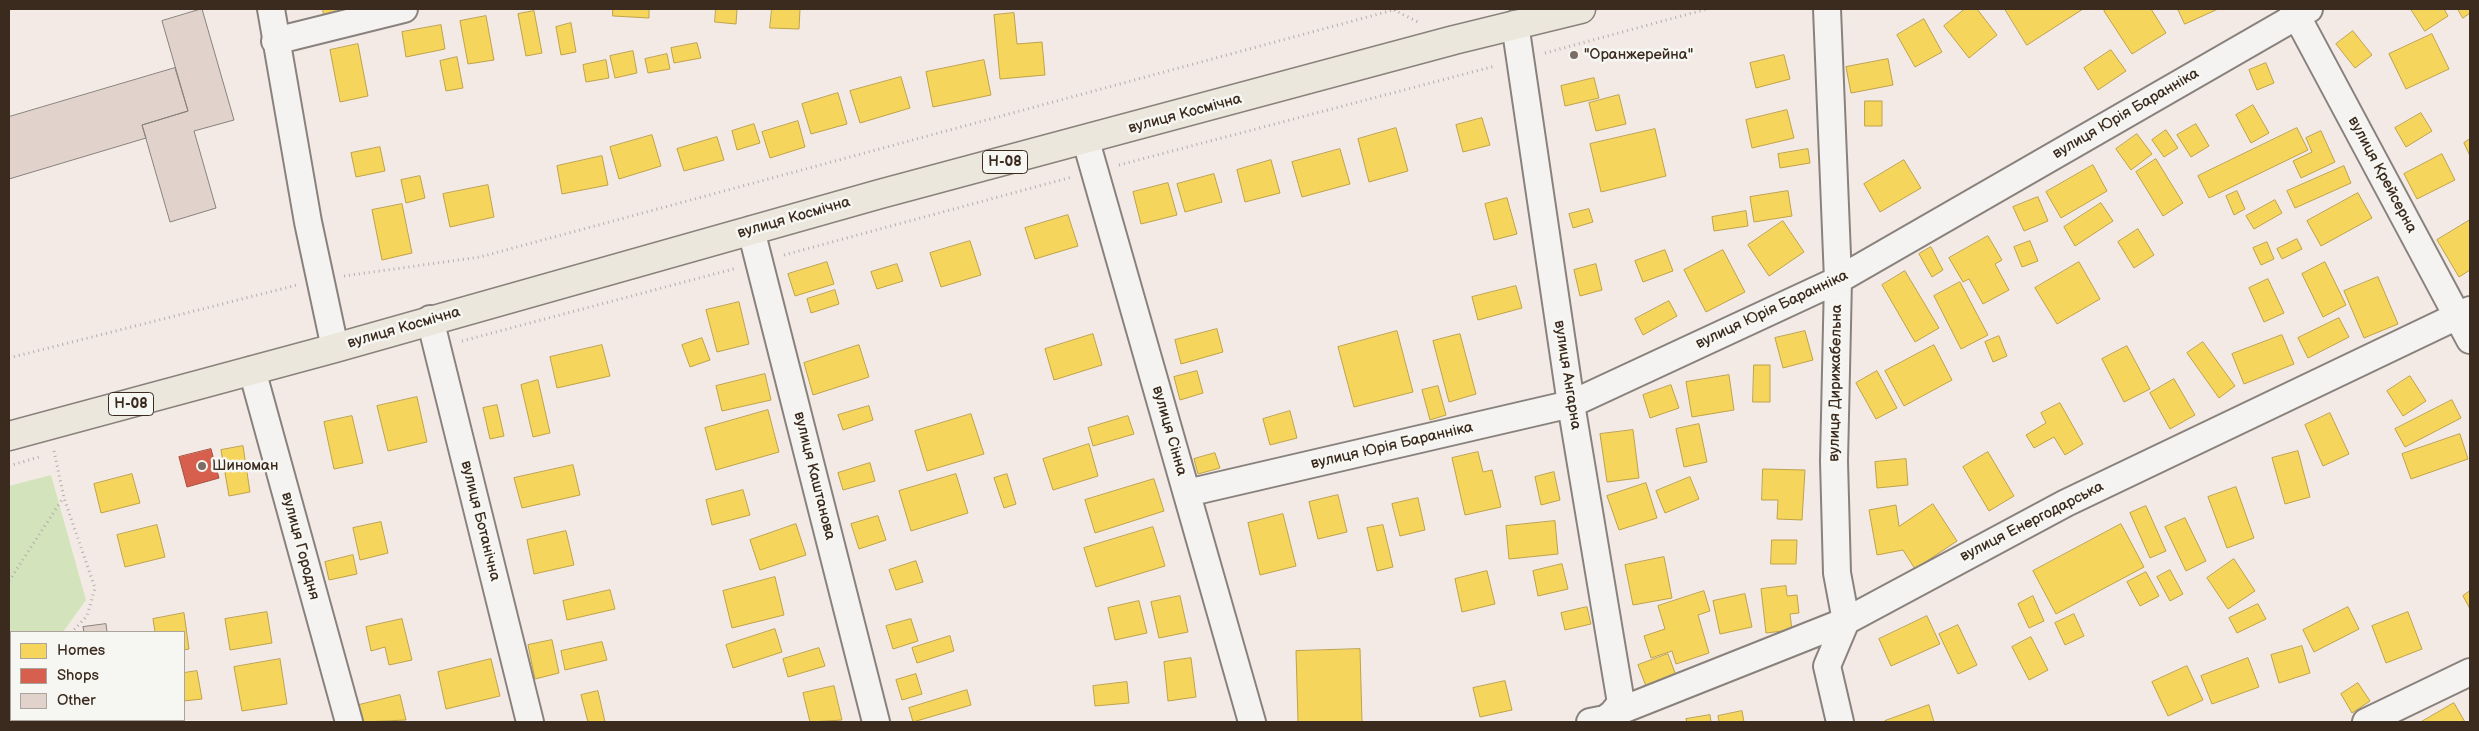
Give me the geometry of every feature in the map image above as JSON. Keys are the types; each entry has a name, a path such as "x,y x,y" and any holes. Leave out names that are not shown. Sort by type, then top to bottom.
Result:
{"main road":[{"name":"вулиця Космічна","path":"9,436 52,439 252,370 335,348 430,319 1556,12 1581,9"}],"street":[{"path":"271,9 275,41 335,348"},
{"path":"275,41 404,9"},
{"name":"вулиця Дирижабельна","path":"1827,9 1838,280 1834,461 1837,572 1846,621"},
{"name":"вулиця Юрія Баранніка","path":"1186,493 1571,404 1838,280 2299,11"},
{"name":"вулиця Крейсерна","path":"2299,11 2464,314 2470,340"},
{"name":"вулиця Ангарна","path":"1515,24 1571,404 1621,702 1605,719"},
{"name":"вулиця Сінна","path":"1086,140 1252,722"},
{"name":"вулиця Каштанова","path":"751,230 876,722"},
{"name":"вулиця Енергодарська","path":"1605,719 1846,621 2066,503 2464,314"},
{"name":"вулиця Ботанічна","path":"430,319 530,722"},
{"name":"вулиця Городня","path":"252,370 348,722"},
{"path":"1840,722 1827,666 1846,621"},
{"path":"2366,722 2470,672"}],"path":[{"path":"9,358 320,279 480,257 1397,9"},
{"path":"437,348 1707,9"},
{"path":"52,439 63,450"},
{"path":"9,466 52,439"},
{"path":"52,439 64,498 95,588 87,616 73,631"},
{"path":"9,581 64,498"}],"green space":[{"path":"51,475 86,600 64,631 10,631 10,672 9,672 9,486"}],"building: Homes":[{"path":"323,9 358,9 324,15"},
{"path":"613,9 649,9 649,18 613,16"},
{"path":"716,9 737,9 736,24 715,22"},
{"path":"772,9 800,9 799,29 770,28"},
{"path":"1965,9 1977,9 1997,35 1969,58 1944,26"},
{"path":"2005,9 2083,9 2027,45"},
{"path":"2107,9 2151,9 2166,33 2132,54 2104,11"},
{"path":"2178,9 2218,9 2185,24"},
{"path":"2411,9 2444,9 2448,16 2425,31"},
{"path":"2458,9 2470,9 2470,13 2463,18"},
{"path":"534,11 542,53 526,56 518,14"},
{"path":"1014,13 1017,44 1042,42 1045,75 1000,79 994,15"},
{"path":"486,16 494,60 468,64 460,21"},
{"path":"1924,19 1942,52 1915,67 1897,35"},
{"path":"571,23 576,52 561,55 556,27"},
{"path":"441,25 445,49 406,57 402,32"},
{"path":"2353,31 2372,55 2355,68 2336,44"},
{"path":"2432,34 2449,69 2406,89 2389,54"},
{"path":"697,43 701,58 674,63 671,48"},
{"path":"358,44 368,96 340,102 330,50"},
{"path":"2111,50 2126,71 2098,90 2084,68"},
{"path":"633,51 637,73 615,78 610,56"},
{"path":"667,54 670,69 648,73 645,59"},
{"path":"1784,55 1790,79 1756,88 1750,63"},
{"path":"457,57 463,88 446,91 440,61"},
{"path":"1888,59 1893,85 1851,93 1846,67"},
{"path":"606,60 609,78 586,82 583,65"},
{"path":"984,60 991,95 933,107 926,72"},
{"path":"2266,63 2274,83 2257,90 2249,70"},
{"path":"901,77 910,108 860,123 850,91"},
{"path":"1594,78 1599,98 1565,106 1561,86"},
{"path":"838,93 847,124 811,134 802,104"},
{"path":"1619,95 1626,124 1596,131 1589,103"},
{"path":"1865,101 1882,101 1882,126 1865,126"},
{"path":"2253,105 2269,133 2251,143 2236,115"},
{"path":"1787,110 1794,138 1752,148 1746,120"},
{"path":"2421,113 2432,131 2406,147 2395,128"},
{"path":"1482,118 1490,145 1463,152 1456,125"},
{"path":"798,121 805,147 770,158 762,132"},
{"path":"754,124 760,143 737,150 732,131"},
{"path":"2196,124 2209,146 2191,157 2177,135"},
{"path":"1396,128 1408,171 1369,182 1358,139"},
{"path":"2297,128 2308,150 2209,198 2198,176"},
{"path":"1655,129 1666,176 1601,192 1590,144"},
{"path":"2166,130 2178,148 2164,157 2152,140"},
{"path":"2321,131 2335,162 2301,178 2293,161 2312,152 2306,138"},
{"path":"2137,134 2152,154 2131,170 2116,149"},
{"path":"652,135 661,166 619,179 610,147"},
{"path":"717,137 724,160 684,171 677,149"},
{"path":"2470,139 2470,156 2464,143"},
{"path":"380,147 385,171 356,177 351,153"},
{"path":"1340,149 1350,184 1302,197 1292,162"},
{"path":"1808,149 1810,163 1780,168 1778,154"},
{"path":"2442,154 2455,180 2417,199 2404,174"},
{"path":"602,156 608,185 562,194 557,166"},
{"path":"2156,159 2183,203 2163,216 2136,172"},
{"path":"1271,160 1280,193 1245,202 1237,170"},
{"path":"1904,160 1921,188 1880,212 1864,184"},
{"path":"2093,165 2107,191 2061,218 2046,192"},
{"path":"2344,166 2351,183 2295,208 2287,191"},
{"path":"1214,174 1222,202 1185,212 1177,184"},
{"path":"420,176 425,198 406,203 401,180"},
{"path":"1168,183 1177,215 1141,224 1133,192"},
{"path":"488,185 494,217 450,227 443,194"},
{"path":"1788,191 1792,216 1754,222 1750,197"},
{"path":"2237,191 2245,209 2234,215 2226,196"},
{"path":"2358,193 2372,218 2321,246 2307,221"},
{"path":"2038,197 2048,221 2024,231 2013,207"},
{"path":"1507,198 1517,234 1494,240 1485,204"},
{"path":"2275,200 2282,213 2254,229 2246,216"},
{"path":"2101,203 2113,221 2075,246 2064,227"},
{"path":"402,204 412,253 382,260 372,210"},
{"path":"1589,209 1593,222 1573,228 1569,214"},
{"path":"1746,211 1748,226 1714,231 1712,217"},
{"path":"1068,215 1078,246 1035,259 1025,228"},
{"path":"2470,220 2470,270 2459,277 2437,240"},
{"path":"1783,221 1804,252 1769,276 1748,245"},
{"path":"2138,229 2154,255 2134,268 2118,242"},
{"path":"1988,236 2002,260 1995,264 2009,290 1983,304 1969,279 1963,282 1949,258"},
{"path":"2297,239 2302,249 2282,259 2277,249"},
{"path":"970,241 981,275 941,287 930,253"},
{"path":"2030,241 2038,261 2022,267 2014,247"},
{"path":"2267,242 2274,259 2261,265 2253,248"},
{"path":"1931,247 1943,270 1932,277 1919,254"},
{"path":"1665,250 1673,271 1643,282 1635,261"},
{"path":"1723,250 1745,292 1706,312 1684,270"},
{"path":"827,262 834,284 795,296 788,274"},
{"path":"2079,262 2100,299 2057,324 2035,288"},
{"path":"2325,262 2346,305 2323,317 2302,274"},
{"path":"897,264 903,281 877,289 871,272"},
{"path":"1596,264 1602,290 1580,296 1574,270"},
{"path":"1905,271 1939,328 1915,342 1882,285"},
{"path":"2378,277 2398,324 2364,338 2344,291"},
{"path":"2268,279 2284,313 2264,322 2249,288"},
{"path":"1960,282 1988,335 1961,349 1934,296"},
{"path":"1516,286 1522,308 1478,320 1472,297"},
{"path":"835,290 839,304 811,313 807,299"},
{"path":"1669,301 1677,316 1643,335 1635,319"},
{"path":"739,302 749,344 717,352 706,310"},
{"path":"2339,318 2349,337 2308,358 2298,338"},
{"path":"1217,329 1223,352 1181,364 1175,340"},
{"path":"1397,331 1413,392 1354,407 1338,347"},
{"path":"1805,331 1813,360 1783,368 1775,338"},
{"path":"1093,334 1102,365 1054,380 1045,349"},
{"path":"1460,334 1476,394 1449,402 1433,341"},
{"path":"2282,335 2294,364 2244,384 2232,354"},
{"path":"1999,336 2007,356 1993,362 1985,342"},
{"path":"702,338 710,360 690,367 682,345"},
{"path":"2203,342 2235,386 2219,398 2187,353"},
{"path":"602,345 610,376 557,388 550,357"},
{"path":"859,345 869,377 813,395 804,363"},
{"path":"1934,345 1952,380 1904,406 1885,371"},
{"path":"2127,346 2150,389 2124,402 2102,359"},
{"path":"1754,365 1770,365 1770,402 1753,402"},
{"path":"1197,371 1203,393 1180,400 1174,377"},
{"path":"1877,371 1897,408 1876,419 1856,383"},
{"path":"765,374 771,400 722,411 716,386"},
{"path":"1729,375 1734,410 1692,417 1686,382"},
{"path":"2410,376 2426,401 2403,416 2387,391"},
{"path":"2174,379 2195,415 2170,429 2150,393"},
{"path":"538,380 550,433 533,437 521,385"},
{"path":"1671,385 1679,408 1650,418 1643,395"},
{"path":"1438,386 1446,415 1430,420 1422,390"},
{"path":"417,397 427,442 388,451 377,406"},
{"path":"2452,400 2461,418 2405,447 2395,429"},
{"path":"2060,403 2083,444 2065,455 2054,437 2034,448 2026,435 2046,423 2041,413"},
{"path":"497,405 504,436 490,439 483,408"},
{"path":"869,406 873,420 843,430 838,415"},
{"path":"768,410 779,452 716,470 705,428"},
{"path":"1290,411 1297,438 1270,445 1263,419"},
{"path":"2330,413 2349,454 2323,466 2305,425"},
{"path":"971,414 984,454 927,471 915,431"},
{"path":"352,416 363,463 334,469 324,422"},
{"path":"1128,416 1134,434 1093,446 1088,428"},
{"path":"1699,424 1707,462 1684,467 1676,429"},
{"path":"1633,430 1639,478 1607,482 1600,434"},
{"path":"2460,434 2468,459 2411,479 2402,454"},
{"path":"1089,444 1098,476 1053,490 1043,459"},
{"path":"243,446 250,492 229,496 221,450"},
{"path":"2298,451 2310,497 2285,504 2272,458"},
{"path":"1478,452 1483,472 1492,470 1501,507 1465,515 1452,458"},
{"path":"1988,452 2014,496 1989,511 1963,467"},
{"path":"1215,453 1220,468 1198,474 1194,459"},
{"path":"1906,459 1908,485 1877,488 1875,462"},
{"path":"870,463 875,481 843,490 838,473"},
{"path":"573,465 580,495 522,508 514,478"},
{"path":"1763,469 1805,470 1802,520 1777,519 1778,500 1762,500"},
{"path":"1554,472 1560,500 1541,505 1535,477"},
{"path":"132,474 140,503 101,513 94,484"},
{"path":"956,474 968,513 911,531 899,491"},
{"path":"1007,474 1016,504 1004,508 994,478"},
{"path":"1690,477 1699,499 1665,513 1656,491"},
{"path":"1154,479 1164,511 1095,533 1085,500"},
{"path":"1646,483 1657,518 1619,530 1607,496"},
{"path":"2236,487 2254,538 2227,548 2208,497"},
{"path":"743,490 750,515 712,525 706,500"},
{"path":"1338,495 1347,532 1318,539 1309,502"},
{"path":"1418,498 1425,530 1400,536 1392,504"},
{"path":"1933,504 1957,541 1915,569 1903,550 1877,555 1869,510 1896,505 1899,526"},
{"path":"2146,506 2166,551 2150,558 2130,513"},
{"path":"1283,514 1296,566 1260,575 1248,523"},
{"path":"878,516 886,540 859,549 851,524"},
{"path":"2185,518 2206,561 2186,571 2165,527"},
{"path":"1555,521 1558,554 1509,559 1506,526"},
{"path":"381,522 388,553 360,560 353,528"},
{"path":"796,524 806,555 760,570 750,540"},
{"path":"2121,524 2144,567 2056,614 2033,571"},
{"path":"157,525 165,557 125,567 117,535"},
{"path":"1383,525 1393,567 1377,571 1367,528"},
{"path":"1153,527 1165,566 1096,587 1084,548"},
{"path":"566,531 574,565 534,574 527,540"},
{"path":"1772,540 1797,540 1796,564 1771,564"},
{"path":"353,555 357,574 329,580 325,562"},
{"path":"1664,557 1672,598 1633,605 1625,565"},
{"path":"2234,559 2255,591 2228,609 2207,578"},
{"path":"916,561 923,582 896,590 889,570"},
{"path":"1562,564 1568,589 1538,596 1533,571"},
{"path":"2170,570 2183,594 2170,601 2157,577"},
{"path":"1487,571 1495,604 1462,612 1455,579"},
{"path":"2146,572 2159,596 2140,606 2127,582"},
{"path":"775,577 784,615 732,628 723,591"},
{"path":"1786,586 1787,596 1797,595 1799,613 1790,614 1792,630 1766,633 1761,589"},
{"path":"610,590 615,609 567,620 563,601"},
{"path":"1704,591 1710,611 1698,615 1709,653 1676,664 1672,651 1651,658 1644,636 1665,629 1658,606"},
{"path":"2470,591 2470,609 2463,596"},
{"path":"1745,594 1752,627 1720,634 1713,601"},
{"path":"1180,596 1188,632 1159,638 1151,602"},
{"path":"2033,596 2044,621 2029,628 2018,604"},
{"path":"1139,601 1147,633 1115,640 1108,608"},
{"path":"2258,604 2266,619 2237,633 2229,618"},
{"path":"1587,607 1591,624 1565,630 1561,613"},
{"path":"2348,607 2359,629 2314,652 2303,630"},
{"path":"267,612 272,643 230,650 225,619"},
{"path":"2408,612 2422,649 2386,663 2372,626"},
{"path":"184,613 189,649 185,650 185,631 155,631 153,619"},
{"path":"2074,614 2084,636 2065,645 2055,623"},
{"path":"1927,616 1940,644 1891,666 1879,639"},
{"path":"402,619 412,660 389,665 385,647 371,651 366,627"},
{"path":"911,619 918,641 893,649 886,626"},
{"path":"1958,625 1977,665 1958,674 1939,634"},
{"path":"775,629 782,652 733,668 726,645"},
{"path":"950,636 954,651 917,663 912,648"},
{"path":"2031,637 2048,670 2029,680 2012,647"},
{"path":"552,640 559,673 535,679 528,645"},
{"path":"602,642 607,660 565,670 561,651"},
{"path":"2302,646 2310,673 2279,683 2271,655"},
{"path":"819,648 825,666 788,677 783,659"},
{"path":"1360,649 1362,722 1298,722 1296,651"},
{"path":"1668,654 1677,678 1647,689 1638,665"},
{"path":"1191,658 1196,697 1168,701 1164,662"},
{"path":"2248,658 2259,687 2212,704 2201,676"},
{"path":"280,659 287,704 242,711 234,667"},
{"path":"491,659 500,696 446,709 438,672"},
{"path":"2187,666 2203,700 2168,716 2152,682"},
{"path":"197,671 202,699 185,701 185,673"},
{"path":"916,674 922,694 902,700 896,680"},
{"path":"1505,681 1512,710 1480,717 1473,688"},
{"path":"1127,682 1129,703 1095,706 1093,686"},
{"path":"2358,683 2370,701 2352,713 2341,694"},
{"path":"834,686 842,720 810,722 803,693"},
{"path":"967,690 971,705 913,722 909,708"},
{"path":"598,691 605,722 588,722 581,695"},
{"path":"400,695 406,720 363,722 359,705"},
{"path":"2454,703 2465,722 2421,722"},
{"path":"1929,705 1934,722 1885,722 1885,721"},
{"path":"1742,711 1744,722 1719,722 1718,716"},
{"path":"1710,715 1711,722 1687,722 1686,719"}],"building: Shops":[{"path":"211,449 219,478 187,487 179,457"}],"building: Other":[{"path":"202,9 234,120 194,131 216,208 170,222 142,125 188,111 162,21"},
{"path":"175,68 188,111 142,125 146,138 9,179 9,117"},
{"path":"106,624 107,631 84,631 83,627"}],"place":[{"name":"\"Оранжерейна\"","path":"1574,55"},
{"name":"Шиноман","path":"202,466"}]}
